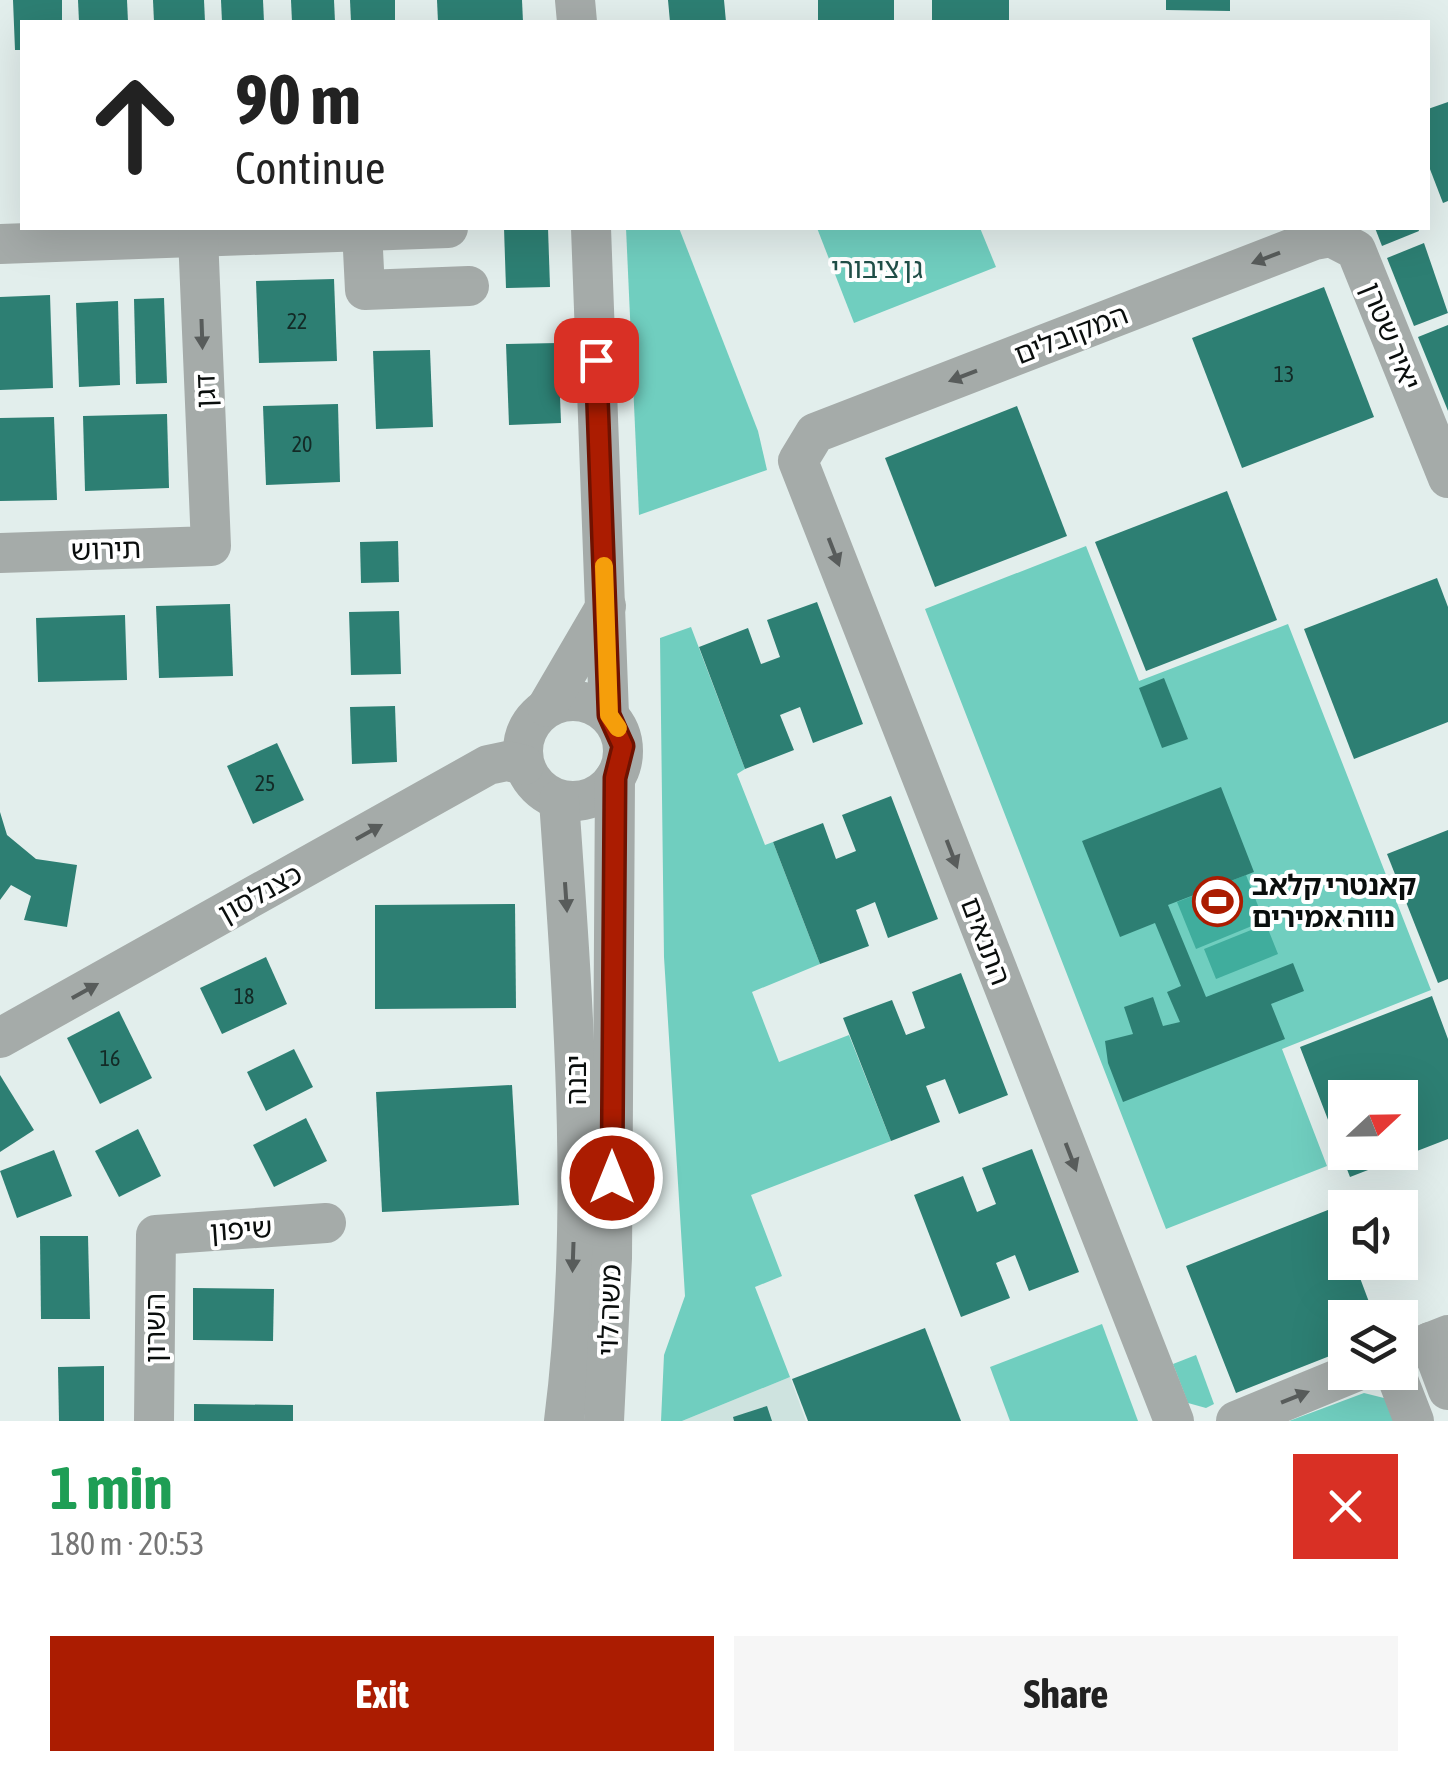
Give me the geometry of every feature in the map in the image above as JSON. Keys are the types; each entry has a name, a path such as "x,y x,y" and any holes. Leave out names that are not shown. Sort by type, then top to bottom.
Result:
{"street":[{"path":"0,244 362,230 365,290 469,286"},
{"path":"591,230 606,606 609,715 623,746 615,778 590,798 559,800 532,780 524,765 526,732 547,707 606,606"},
{"name":"דגן","path":"198,236 211,546"},
{"name":"המקובלים","path":"798,461 816,433 1314,240 1331,238 1356,250"},
{"name":"יאיר שטרן","path":"1356,250 1445,463"},
{"name":"התנאים","path":"798,461 1174,1421"},
{"name":"תירוש","path":"0,552 211,546"},
{"path":"547,707 580,700 609,715"},
{"name":"כצנלסון","path":"0,1038 488,765 524,765"},
{"name":"משה לוי","path":"604,1421 612,1258 615,778"},
{"name":"יבנה","path":"559,800 576,1058 574,1257 564,1421"},
{"name":"שיפון","path":"156,1235 326,1223"},
{"name":"השרון","path":"154,1421 156,1235"},
{"path":"1426,1344 1448,1390"},
{"path":"1236,1421 1328,1383"},
{"path":"1402,1390 1414,1421"}],"shaded area":[{"path":"1246,875 1264,921 1196,949 1177,902"},
{"path":"1266,924 1278,954 1216,979 1204,949"},
{"path":"790,1377 806,1421 682,1421"}],"green space":[{"path":"626,230 680,230 758,431 767,470 639,515"},
{"name":"גן ציבורי","path":"818,230 981,230 996,267 854,323"},
{"name":"קאנטרי קלאב נווה אמירים","path":"1086,546 1139,681 1288,624 1431,990 1282,1049 1327,1166 1166,1229 925,609"},
{"path":"691,627 745,769 737,774 765,845 773,842 820,964 752,992 779,1062 849,1035 891,1141 751,1195 782,1276 755,1287 790,1377 682,1421 661,1421 664,1355 685,1296 664,957 660,638"},
{"path":"1102,1324 1138,1421 1010,1421 990,1367"},
{"path":"1196,1355 1214,1404 1206,1408 1188,1403 1173,1364"},
{"path":"1364,1393 1384,1398 1402,1421 1289,1421"}],"building":[{"path":"13,0 62,0 62,20 20,20 20,50 15,50"},
{"path":"78,0 127,0 128,20 79,20"},
{"path":"153,0 204,0 205,20 154,20"},
{"path":"221,0 263,0 264,20 222,20"},
{"path":"291,0 334,0 335,20 292,20"},
{"path":"350,0 395,0 395,20 351,20"},
{"path":"437,0 522,0 523,20 438,20"},
{"path":"668,0 724,0 726,20 670,20"},
{"path":"818,0 894,0 894,20 818,20"},
{"path":"932,0 1009,0 1009,20 932,20"},
{"path":"1166,0 1230,0 1230,11 1166,10"},
{"path":"1448,102 1448,201 1443,203 1430,169 1430,108"},
{"path":"504,230 548,230 550,287 506,288"},
{"path":"1376,230 1419,230 1419,231 1382,246"},
{"path":"1424,243 1448,313 1414,326 1387,258"},
{"path":"334,279 337,361 259,363 256,281"},
{"path":"1324,287 1374,417 1242,468 1192,338"},
{"path":"50,295 53,388 0,390 0,297"},
{"path":"164,298 167,383 136,384 134,299"},
{"path":"118,301 120,385 79,387 76,303"},
{"path":"1448,325 1448,411 1418,337"},
{"path":"558,343 561,423 509,425 506,344"},
{"path":"430,350 433,427 376,429 373,351"},
{"path":"338,404 340,482 266,485 263,406"},
{"path":"1017,406 1067,536 935,587 885,458"},
{"path":"167,414 169,488 85,491 83,416"},
{"path":"54,417 57,500 0,501 0,418"},
{"path":"1227,491 1277,620 1146,671 1095,542"},
{"path":"398,541 399,582 361,583 360,542"},
{"path":"1437,578 1448,607 1448,722 1354,759 1304,629"},
{"path":"817,602 863,724 813,743 800,707 780,715 794,750 745,769 699,647 748,628 761,664 780,657 767,620"},
{"path":"230,604 233,676 159,678 156,606"},
{"path":"399,611 401,674 351,675 349,612"},
{"path":"125,615 127,680 38,682 36,618"},
{"path":"1164,678 1188,739 1162,748 1139,688"},
{"path":"395,706 397,762 352,764 350,707"},
{"path":"277,743 304,800 253,824 227,766"},
{"path":"1221,787 1254,872 1168,905 1206,997 1293,963 1304,991 1271,1004 1285,1039 1123,1102 1108,1063 1105,1041 1133,1034 1124,1007 1153,997 1163,1026 1180,1022 1167,992 1181,986 1155,923 1120,937 1082,841"},
{"path":"891,796 938,919 888,938 875,902 856,910 869,946 820,964 773,842 823,823 836,859 856,851 842,815"},
{"path":"0,812 7,835 36,859 77,865 67,927 24,920 31,896 11,885 0,900"},
{"path":"1448,830 1448,979 1438,983 1387,854"},
{"path":"515,904 516,1008 375,1009 375,905"},
{"path":"266,957 287,1004 222,1034 200,988"},
{"path":"961,973 1008,1095 959,1114 945,1079 926,1086 940,1122 891,1141 843,1018 892,1000 906,1035 925,1028 912,992"},
{"path":"1432,996 1448,1039 1448,1139 1418,1151 1418,1080 1328,1080 1328,1120 1300,1047"},
{"path":"119,1011 152,1078 100,1104 67,1038"},
{"path":"294,1049 313,1087 266,1111 247,1072"},
{"path":"0,1075 34,1130 0,1152"},
{"path":"512,1085 519,1205 382,1212 376,1092"},
{"path":"306,1118 327,1161 274,1187 253,1145"},
{"path":"138,1129 161,1176 119,1197 95,1151"},
{"path":"1032,1149 1079,1272 1029,1291 1015,1255 996,1263 1010,1298 961,1317 914,1195 963,1176 977,1212 996,1204 982,1168"},
{"path":"54,1150 72,1196 17,1218 0,1171"},
{"path":"1347,1170 1368,1170 1350,1177"},
{"path":"1328,1210 1328,1280 1361,1280 1368,1300 1328,1300 1328,1357 1236,1393 1186,1266"},
{"path":"40,1236 88,1236 90,1319 41,1319"},
{"path":"193,1288 274,1289 273,1341 193,1340"},
{"path":"925,1328 961,1421 808,1421 792,1379"},
{"path":"104,1366 104,1421 59,1421 58,1367"},
{"path":"194,1404 293,1405 293,1421 194,1421"},
{"path":"767,1406 772,1421 734,1421 733,1417"}],"slow traffic":[{"path":"604,566 609,715 618,728"}],"place":[{"name":"קאנטרי קלאב נווה אמירים","path":"1217,901"}],"route":[{"path":"596,360 609,715 623,746 615,778 612,1178"}]}
